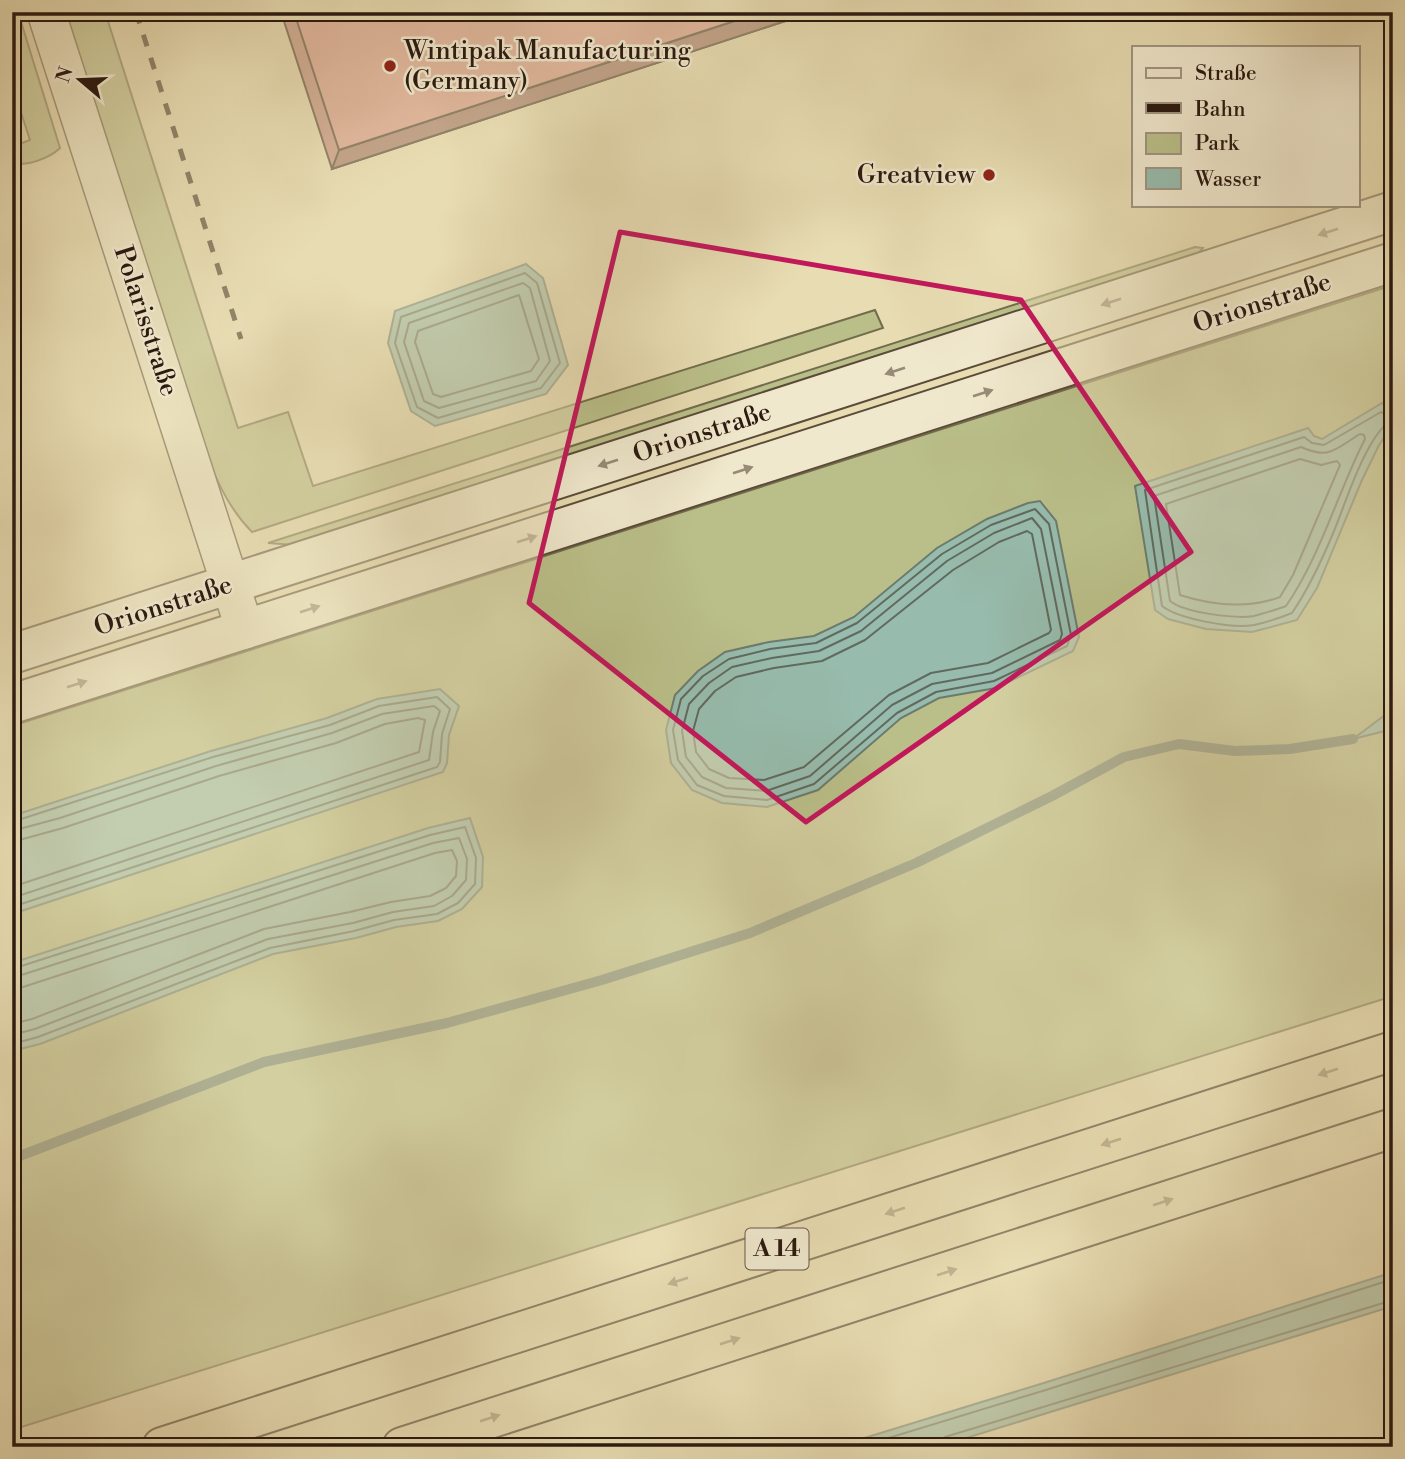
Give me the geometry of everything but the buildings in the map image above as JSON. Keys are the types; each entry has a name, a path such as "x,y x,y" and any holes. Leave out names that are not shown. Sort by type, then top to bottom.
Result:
{"highway":[{"name":"A 14","path":"162,1447 1393,1051"},
{"path":"402,1447 1393,1128"}],"street":[{"name":"Polarisstraße","path":"46,12 245,630"},
{"name":"Orionstraße","path":"12,654 1393,211"},
{"name":"Orionstraße","path":"12,704 1393,262"}],"highlighted area":[{"path":"620,232 1021,300 1191,552 806,822 529,603"}],"green space":[{"path":"12,12 18,12 60,148 44,158 23,164 12,161 12,147 30,140 12,85"},
{"path":"65,12 105,12 238,428 288,412 313,486 875,310 883,328 252,532 227,500 210,463"},
{"path":"1195,247 1203,248 1198,254 294,545 268,543"},
{"path":"1393,285 1393,996 12,1430 12,726"}],"water":[{"path":"526,264 543,278 568,365 546,394 435,426 411,411 388,343 395,311"},
{"path":"1382,403 1393,412 1393,425 1379,445 1362,480 1317,588 1297,620 1252,632 1206,629 1168,619 1155,610 1135,486 1308,428 1314,436 1322,439"},
{"path":"1040,501 1056,521 1079,637 1073,651 996,688 939,698 901,718 818,790 767,807 722,803 692,790 671,763 666,730 675,695 698,671 725,652 814,636 854,617 937,548 987,519"},
{"path":"440,689 459,706 449,735 447,763 443,772 12,914 12,816 211,751 327,718 377,699"},
{"path":"1393,709 1393,729 1353,739"},
{"path":"470,818 483,857 482,887 462,909 438,921 396,927 356,938 273,954 40,1044 12,1051 12,963 428,828"},
{"path":"1393,1272 1393,1306 937,1447 835,1447 1047,1382"}],"waterway":[{"path":"12,1159 264,1062 447,1023 602,980 750,933 916,863 1124,757 1179,744 1235,751 1290,749 1353,739"}],"railway":[{"path":"136,12 241,339"}],"place":[{"name":"Wintipak Manufacturing (Germany)","path":"390,66"},
{"name":"Greatview","path":"989,175"}]}
